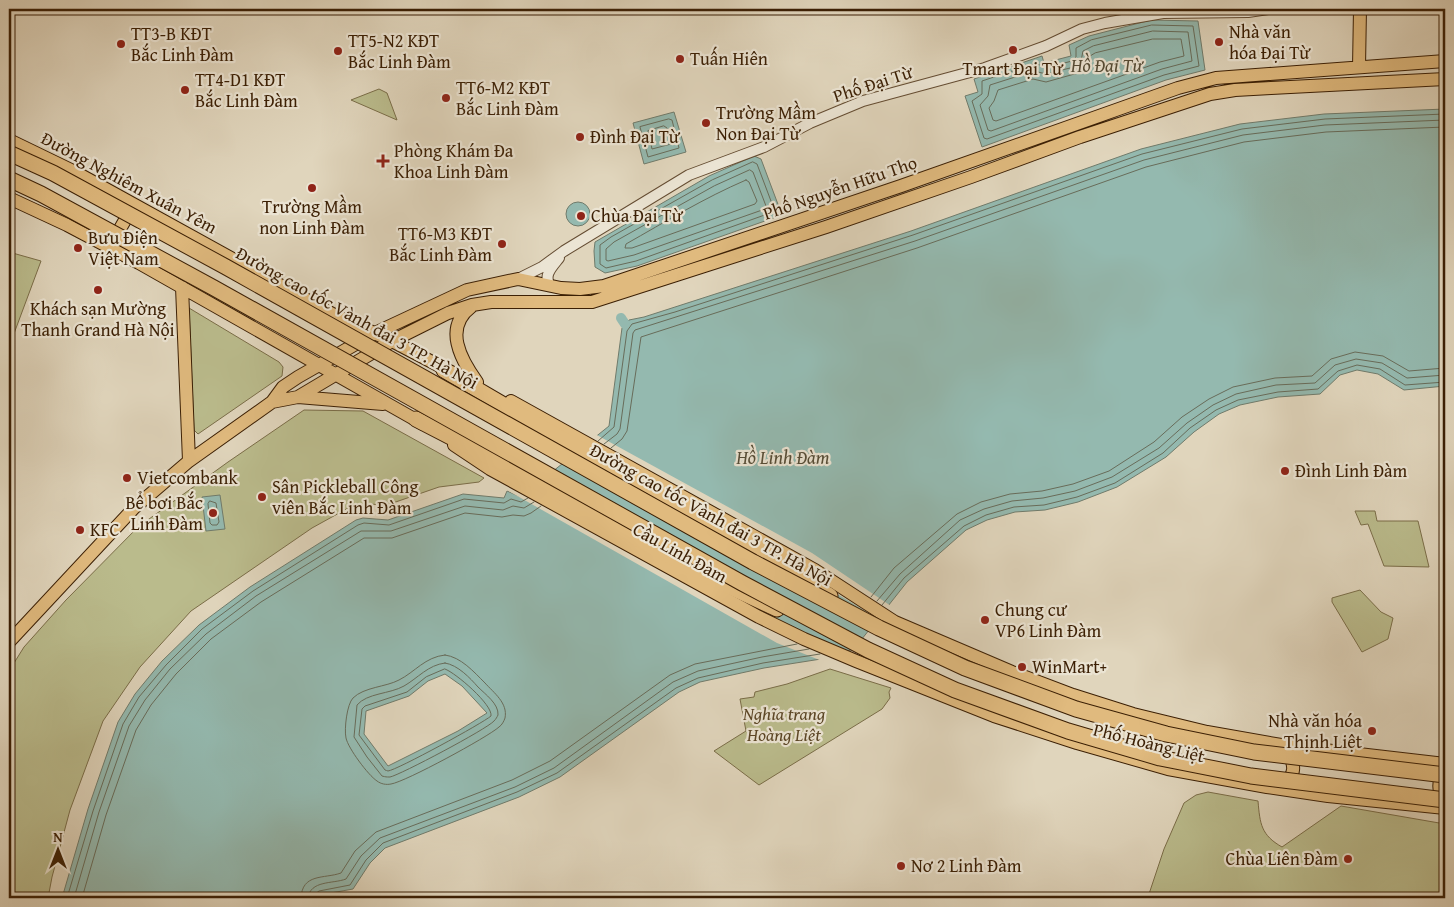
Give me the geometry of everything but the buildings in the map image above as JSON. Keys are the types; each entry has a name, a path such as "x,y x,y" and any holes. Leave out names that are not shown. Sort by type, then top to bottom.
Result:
{"highway":[{"name":"Đường cao tốc Vành đai 3 TP. Hà Nội","path":"10,145 53,173 499,418 753,562 885,624 965,668 1076,708 1166,734 1254,752 1445,775"},
{"path":"9,179 99,225 478,434 742,583 868,650"},
{"path":"444,370 758,549 885,624"},
{"path":"416,420 528,477 640,540 724,584 955,690 1068,732 1160,758 1251,776 1445,801"}],"main road":[{"path":"1359,67 1360,9"},
{"name":"Phố Nguyễn Hữu Thọ","path":"9,642 134,508 189,461 272,402 283,387 375,333 467,290 518,279 561,288 580,289 604,286 821,214 1110,111 1216,78 1445,61"},
{"name":"Phố Nguyễn Hữu Thọ","path":"272,402 298,397 363,357 448,313 477,304 491,302 592,302 826,227 1080,137 1210,94 1235,90 1445,79"},
{"name":"Đường Nghiêm Xuân Yêm","path":"10,145 75,172 336,316 392,341"},
{"path":"9,198 109,247 416,420"},
{"path":"109,247 134,204"},
{"path":"182,287 189,461"},
{"path":"476,382 462,358 456,342 460,317 469,308 477,304"},
{"path":"392,341 444,370 476,382 815,570 885,624"},
{"path":"298,397 388,405"},
{"name":"Cầu Linh Đàm","path":"416,420 490,469 759,617 856,662"},
{"name":"Phố Hoàng Liệt","path":"885,624 1073,696 1134,714 1207,732 1281,745 1445,764"},
{"name":"Phố Hoàng Liệt","path":"856,662 994,716 1077,743 1181,772 1275,789 1445,808"},
{"path":"1275,789 1286,782 1294,770 1291,758 1281,745"},
{"path":"1445,770 1440,778 1439,787 1445,801"}],"street":[{"name":"Phố Đại Từ","path":"518,279 542,267 689,175 764,147 810,123 863,101 984,68 1046,46 1082,29 1106,23 1163,13 1248,12 1268,9"},
{"path":"1359,67 1359,84"},
{"path":"821,214 826,227"},
{"path":"550,286 547,281 547,275 564,252"},
{"path":"347,349 363,357"}],"green space":[{"path":"379,89 387,93 397,120 351,100"},
{"path":"9,252 41,261 9,347"},
{"path":"189,308 279,362 283,367 282,376 198,434 194,430"},
{"path":"304,410 363,411 484,478 479,482 439,487 387,505 368,504 350,507 312,528 191,611 140,667 103,721 70,810 48,898 9,898 9,681 14,663 24,647 66,600 138,527"},
{"path":"1355,511 1375,511 1377,521 1418,521 1429,567 1384,566 1368,524 1361,525"},
{"path":"1360,590 1381,612 1393,618 1388,639 1362,652 1332,602 1332,598"},
{"name":"Nghĩa trang Hoàng Liệt","path":"830,669 891,688 889,692 890,698 882,709 759,785 714,751 746,731 740,699 754,697 755,692 787,684"},
{"path":"1208,792 1258,801 1263,828 1275,843 1282,847 1341,806 1445,824 1445,898 1150,898 1149,894 1164,849 1184,803 1196,795"}],"water":[{"name":"Hồ Đại Từ","path":"1151,20 1198,21 1205,70 1166,80 982,147 965,96 978,92 974,79 1042,56 1044,63 1071,56 1069,45 1089,36"},
{"name":"Hồ Linh Đàm","path":"1445,109 1445,386 1404,390 1378,374 1357,370 1340,375 1320,394 1278,397 1240,405 1219,414 1194,432 1166,457 1117,487 1078,502 1045,510 1015,512 987,520 966,530 907,582 854,649 821,659 764,668 700,682 679,692 560,777 519,797 385,848 370,863 353,889 303,898 62,898 88,809 118,722 135,694 162,661 199,625 250,587 356,520 363,518 388,520 463,494 504,498 507,491 521,497 609,426 622,328 629,320 644,317 911,231 1141,149 1240,124 1324,114","holes":["445,674 462,686 487,713 458,731 388,766 364,734 366,711 409,696 428,681"]},
{"path":"674,112 686,152 644,164 633,123"},
{"path":"754,156 761,159 782,215 637,266 605,273 595,267 595,242 709,176"},
{"path":"578,202 587,205 590,214 587,223 578,226 569,223 566,214 569,205"},
{"name":"Bể bơi Bắc Linh Đàm","path":"220,495 225,529 206,531 202,497"}],"pier":[{"path":"595,434 812,553 891,606 880,620 740,535 580,446"},
{"path":"533,485 791,626 849,653 822,661 777,643 505,489 521,495"}],"waterway":[{"path":"621,318 625,324"}],"place":[{"name":"Nhà văn hóa Đại Từ","path":"1219,42"},
{"name":"TT3-B KĐT Bắc Linh Đàm","path":"121,44"},
{"name":"Tmart Đại Từ","path":"1013,50"},
{"name":"TT5-N2 KĐT Bắc Linh Đàm","path":"338,51"},
{"name":"Tuấn Hiên","path":"680,59"},
{"name":"TT4-D1 KĐT Bắc Linh Đàm","path":"185,90"},
{"name":"TT6-M2 KĐT Bắc Linh Đàm","path":"446,98"},
{"name":"Trường Mầm Non Đại Từ","path":"706,123"},
{"name":"Đình Đại Từ","path":"580,137"},
{"name":"Phòng Khám Đa Khoa Linh Đàm","path":"383,161"},
{"name":"Trường Mầm non Linh Đàm","path":"312,188"},
{"name":"Chùa Đại Từ","path":"581,216"},
{"name":"TT6-M3 KĐT Bắc Linh Đàm","path":"502,244"},
{"name":"Bưu Điện Việt Nam","path":"78,248"},
{"name":"Khách sạn Mường Thanh Grand Hà Nội","path":"98,290"},
{"name":"Đình Linh Đàm","path":"1285,471"},
{"name":"Vietcombank","path":"127,478"},
{"name":"Sân Pickleball Công viên Bắc Linh Đàm","path":"262,497"},
{"name":"Bể bơi Bắc Linh Đàm","path":"213,513"},
{"name":"KFC","path":"80,530"},
{"name":"Chung cư VP6 Linh Đàm","path":"985,620"},
{"name":"WinMart+","path":"1022,667"},
{"name":"Nhà văn hóa Thịnh Liệt","path":"1372,731"},
{"name":"Chùa Liên Đàm","path":"1348,859"},
{"name":"Nơ 2 Linh Đàm","path":"901,866"}]}
